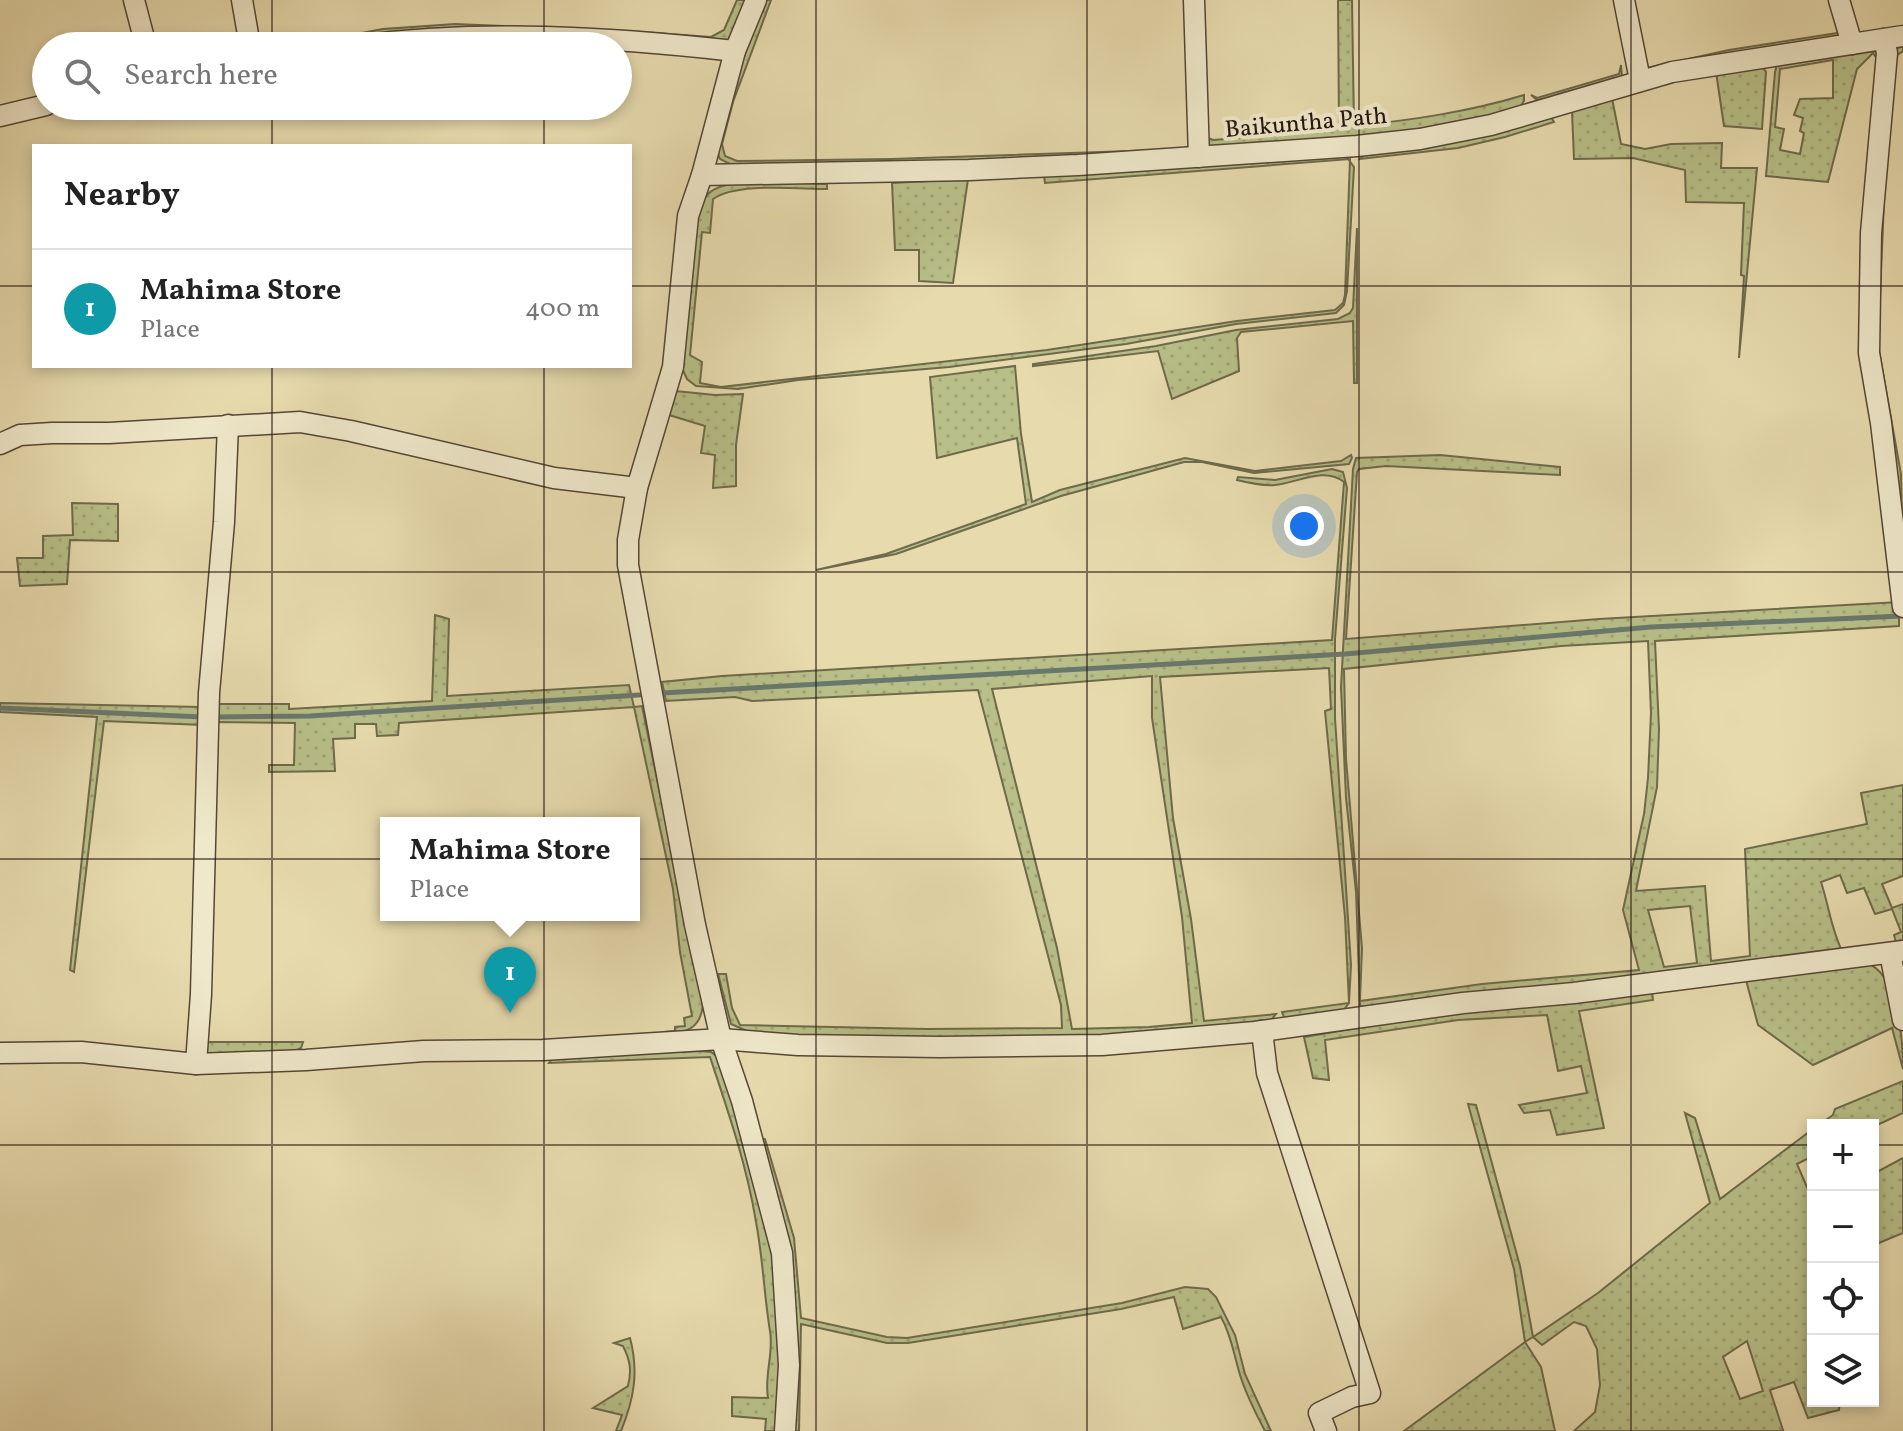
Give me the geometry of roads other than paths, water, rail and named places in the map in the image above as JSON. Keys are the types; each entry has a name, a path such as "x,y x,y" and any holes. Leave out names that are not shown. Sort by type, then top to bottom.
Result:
{"street":[{"path":"134,0 142,32"},
{"path":"242,0 248,32"},
{"path":"756,0 735,51 688,216 670,383 637,488 628,540 631,594 695,925 721,1039 746,1113 782,1253 789,1365 785,1431"},
{"path":"1194,0 1199,157"},
{"path":"1624,0 1640,80"},
{"path":"1839,0 1852,44"},
{"path":"1893,38 1887,53 1871,233 1869,353 1885,452 1903,607"},
{"name":"Baikuntha Path","path":"702,175 969,170 1199,157 1420,139 1491,125 1640,80 1715,64 1893,38"},
{"path":"632,41 735,51"},
{"path":"0,116 32,108"},
{"path":"0,444 20,435 278,422 317,425 540,475 637,488"},
{"path":"196,1064 209,693 224,522 228,425"},
{"path":"0,1053 81,1052 196,1064 424,1051 543,1050 721,1039 798,1045 924,1047 1102,1045 1262,1031 1463,1003 1574,993 1896,952 1903,1020"},
{"path":"1262,1031 1267,1073 1370,1393 1352,1397 1319,1413 1326,1431"}],"waterway":[{"path":"662,693 1345,654 1651,627 1902,616"},
{"path":"213,717 310,716 639,695"},
{"path":"0,708 203,717"}],"place":[{"name":"Mahima Store","path":"510,1013"}]}
